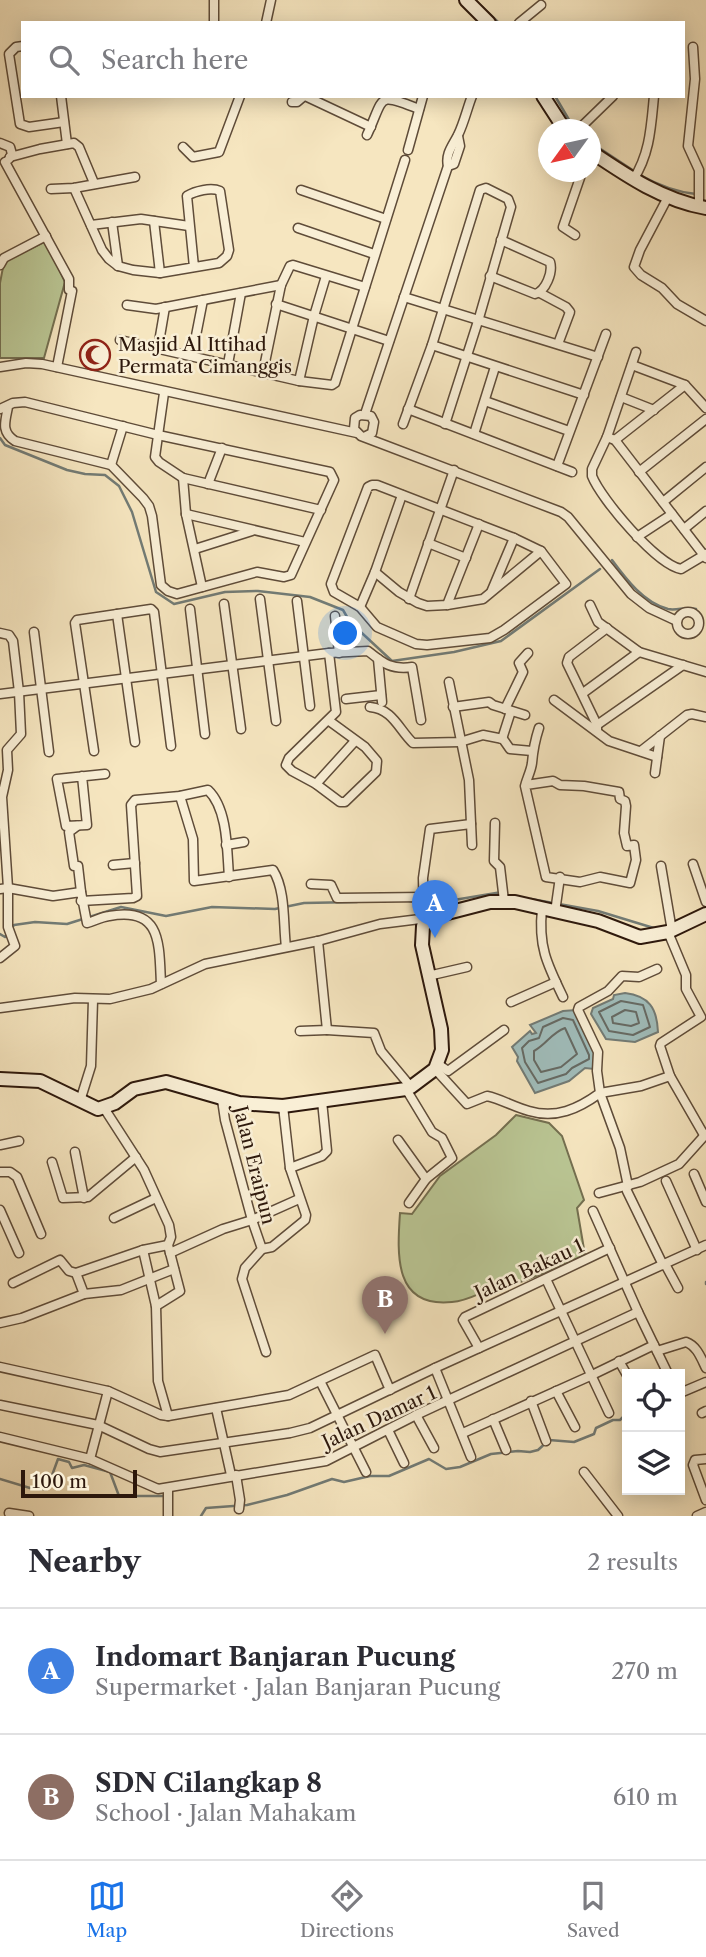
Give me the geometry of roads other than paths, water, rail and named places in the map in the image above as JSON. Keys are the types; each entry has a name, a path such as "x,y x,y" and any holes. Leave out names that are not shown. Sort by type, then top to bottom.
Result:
{"street":[{"path":"214,0 214,21"},
{"path":"266,21 271,0"},
{"path":"466,0 487,21"},
{"path":"521,21 541,5"},
{"path":"21,46 16,47 9,54 20,124 29,127 64,122"},
{"path":"601,157 668,197 701,202 698,165 688,146 695,79 693,47"},
{"path":"61,98 67,144"},
{"path":"183,147 193,157 219,152 239,98"},
{"path":"292,102 302,98"},
{"path":"309,98 369,131 379,104 384,99 392,98 419,109"},
{"path":"408,150 422,98"},
{"path":"357,433 354,429 355,418 365,414 448,166 451,147 458,136 471,98"},
{"path":"544,98 558,119"},
{"path":"589,119 611,98"},
{"path":"636,176 649,146 654,98"},
{"path":"0,143 10,147 5,161 69,279 69,290 72,290 54,367"},
{"path":"5,161 40,149 74,143 79,147 94,183"},
{"path":"120,340 299,381 332,386 353,328 405,160"},
{"path":"51,190 135,177"},
{"path":"575,235 564,229 563,225 578,182"},
{"path":"74,188 108,259 132,270 160,273 219,263 228,256 220,191 217,189 187,196 194,267"},
{"path":"403,424 432,345 480,190 483,188 510,202 479,318 445,424"},
{"path":"301,190 386,219"},
{"path":"668,197 634,267 641,275 662,288 677,304 706,321"},
{"path":"91,225 141,219 189,226"},
{"path":"154,221 160,273"},
{"path":"112,222 118,265"},
{"path":"298,228 374,254"},
{"path":"0,265 4,258 46,236"},
{"path":"501,240 550,262 552,268 540,293"},
{"path":"263,372 281,285 293,265 365,287"},
{"path":"299,381 326,276"},
{"path":"490,276 535,294 540,293 566,306 570,312 558,344"},
{"path":"127,305 146,309 164,307 281,285"},
{"path":"229,365 241,293"},
{"path":"404,297 444,307 598,357"},
{"path":"192,356 203,300"},
{"path":"276,304 389,341"},
{"path":"158,348 164,307"},
{"path":"557,466 606,334"},
{"path":"432,345 584,395"},
{"path":"611,439 705,556 681,569 674,568 637,537 592,477 592,469 611,439 636,352"},
{"path":"0,368 26,363 54,367 366,436 561,512 631,594 649,608 677,621 685,634 702,628 696,615 691,612 685,612 677,621"},
{"path":"632,365 685,385 706,408"},
{"path":"474,434 495,367"},
{"path":"611,439 685,385"},
{"path":"164,393 156,460 183,478 321,510"},
{"path":"621,397 654,410"},
{"path":"485,401 569,431"},
{"path":"25,402 123,426 330,472 334,480 291,575 284,577 257,572 177,594 168,592 161,585 149,506 111,465 15,441 5,432 4,408 13,403 25,402"},
{"path":"408,409 572,472"},
{"path":"365,414 374,422 372,433 366,436"},
{"path":"639,472 706,419"},
{"path":"111,465 123,426"},
{"path":"208,484 222,448"},
{"path":"663,502 706,467"},
{"path":"409,598 454,470"},
{"path":"183,478 186,514 201,587"},
{"path":"377,485 439,509 541,551 566,584 489,638 422,645 377,627 360,607 334,592 331,584 368,487 377,485"},
{"path":"360,607 402,495"},
{"path":"684,529 706,511"},
{"path":"186,514 305,542"},
{"path":"637,537 672,514"},
{"path":"447,606 478,524"},
{"path":"195,549 253,531"},
{"path":"492,591 514,538"},
{"path":"428,543 466,558"},
{"path":"375,572 409,598 428,606 447,606 483,599 541,551"},
{"path":"260,599 276,721"},
{"path":"297,601 310,706"},
{"path":"224,604 241,729"},
{"path":"590,605 596,620 639,652 706,672"},
{"path":"696,615 706,608"},
{"path":"94,751 75,623 77,620 151,609 154,612 171,746"},
{"path":"190,609 205,734"},
{"path":"117,614 135,742"},
{"path":"335,616 339,653"},
{"path":"597,728 583,693 568,667 569,657 607,628"},
{"path":"34,632 49,752"},
{"path":"0,633 9,635 13,642 20,729 19,737 8,750 8,770 2,797 4,888 8,927 15,946 0,958"},
{"path":"0,694 329,653 368,651 387,666 398,669 412,667 421,720"},
{"path":"583,693 639,652"},
{"path":"328,720 372,753 377,761 376,772 345,802 340,802 286,765 289,758 336,712 329,653"},
{"path":"502,739 508,710 523,673 519,663 528,653"},
{"path":"346,699 382,699 378,659"},
{"path":"597,728 683,665"},
{"path":"449,682 468,780 472,845"},
{"path":"554,700 597,728 609,741 657,757"},
{"path":"453,707 486,702 525,715"},
{"path":"370,707 377,707 393,718 413,743 460,742 483,736 502,739 510,749 532,751"},
{"path":"641,751 687,715 706,717"},
{"path":"526,785 553,781 560,785 619,792 620,799 625,801 625,840 628,846 634,845 636,860 630,883 600,877 580,882 546,877 526,785 539,728"},
{"path":"655,773 660,736"},
{"path":"316,784 355,741"},
{"path":"82,776 88,825 66,826 57,779 82,776 104,774"},
{"path":"4,888 81,897 135,897 132,803 135,800 180,796 208,790 214,796 222,820 229,877"},
{"path":"180,796 193,839 194,881 273,870 282,900 286,947"},
{"path":"0,1079 40,1081 98,1109 104,1108 134,1088 158,1083 175,1083 222,1100 283,1106 409,1088 436,1067 442,1050 441,1029 421,932 425,920 423,878 430,830 471,824"},
{"path":"495,824 494,861 500,867 504,895"},
{"path":"77,826 69,832 74,866 78,866 86,919 125,914 148,920 155,929 159,948 161,984"},
{"path":"226,845 244,842"},
{"path":"113,864 135,863"},
{"path":"693,864 706,902"},
{"path":"599,1193 628,1189 679,1164 705,1134 670,1076 660,1046 701,1015 687,991 686,975 670,928 661,866"},
{"path":"560,877 540,936 544,957 563,997"},
{"path":"311,884 331,885 337,898 424,901"},
{"path":"0,1008 75,998 110,999 151,989 205,964 318,941 380,924 425,920 504,895 549,910 614,926 632,936 640,937 706,914"},
{"path":"318,941 327,1030"},
{"path":"428,976 467,967"},
{"path":"657,969 639,977 622,976 610,989 578,1010 598,1052 600,1093 617,1136 628,1189 664,1265 678,1288"},
{"path":"511,1002 556,982"},
{"path":"80,1101 90,1076 93,1055 93,1000"},
{"path":"436,1067 448,1070 504,1030"},
{"path":"300,1031 374,1033 381,1051 409,1088 432,1132 442,1138 452,1158 426,1179 410,1203"},
{"path":"436,1067 467,1104 487,1096 530,1112 549,1114 572,1111 600,1093 640,1086 670,1076"},
{"name":"Jalan Eraipun","path":"222,1100 225,1120 262,1249 245,1269 242,1279 266,1352"},
{"path":"290,1168 327,1151 322,1101"},
{"path":"262,1249 272,1247 305,1220 306,1215 290,1168 283,1106"},
{"path":"104,1108 136,1157 172,1233 169,1249 179,1293 156,1306"},
{"path":"398,1140 426,1179"},
{"path":"0,1144 19,1141"},
{"path":"75,1152 84,1198"},
{"path":"52,1162 63,1198 84,1198 136,1157"},
{"path":"0,1172 10,1172 17,1177 41,1234"},
{"path":"694,1174 706,1202"},
{"path":"0,1405 98,1424 160,1452 310,1428 435,1368 703,1248 666,1181"},
{"path":"114,1218 156,1198"},
{"path":"13,1283 60,1260 69,1272 76,1273 143,1250 169,1249 252,1220 299,1199"},
{"path":"0,1210 19,1253"},
{"path":"593,1211 666,1369"},
{"name":"Jalan Bakau 1","path":"479,1348 463,1320 610,1248"},
{"path":"143,1250 156,1306 158,1381 169,1416"},
{"path":"0,1323 22,1318 83,1294 121,1290 174,1269"},
{"path":"76,1273 83,1294"},
{"path":"546,1279 609,1413"},
{"name":"Jalan Damar 1","path":"0,1437 90,1459 168,1495 233,1475 326,1461 416,1415 638,1312"},
{"path":"463,1433 619,1361 656,1348 691,1343 706,1368"},
{"path":"0,1367 108,1391 169,1416 289,1395 374,1355 390,1390"},
{"path":"619,1361 624,1369"},
{"path":"435,1368 471,1457"},
{"path":"320,1381 366,1472"},
{"path":"685,1391 706,1382"},
{"path":"90,1459 108,1391"},
{"path":"556,1391 575,1427"},
{"path":"531,1401 546,1441"},
{"path":"216,1408 239,1505"},
{"path":"416,1415 434,1448"},
{"path":"492,1419 506,1450"},
{"path":"388,1430 404,1463"},
{"path":"706,1459 695,1460 693,1465 706,1500"},
{"path":"584,1472 618,1516"},
{"path":"168,1495 168,1516"},
{"path":"697,1516 706,1512"},
{"path":"9,1513 29,1516"}],"water":[{"path":"625,993 646,1000 656,1016 658,1032 635,1042 606,1039 591,1014 593,1008 613,999 614,995"},
{"path":"576,1010 597,1054 594,1069 585,1068 569,1081 535,1093 512,1047 530,1031 532,1034 536,1033 530,1025 563,1011"}],"waterway":[{"path":"475,0 497,21"},
{"path":"556,98 569,119"},
{"path":"601,149 634,171"},
{"path":"640,175 667,188 696,194"},
{"path":"672,205 679,207"},
{"path":"0,438 5,445 67,470 105,475 119,486 132,512 156,592 174,604 225,592 258,591 310,597 343,610 350,622 392,661 454,652 501,641 600,569"},
{"path":"612,560 643,596 659,606 668,609 696,609"},
{"path":"409,901 430,904 502,892"},
{"path":"531,899 598,911 657,929"},
{"path":"11,929 14,925 35,922 67,924 121,907 166,916 212,907 275,909 304,903 357,902"},
{"path":"0,934 5,937 7,934"},
{"path":"685,1395 703,1387"},
{"path":"201,1516 206,1508 247,1505 287,1495 332,1479 344,1482 370,1476 389,1476 429,1459 446,1469 460,1467 491,1454 538,1450 549,1440 574,1442 594,1434 596,1428 622,1418"},
{"path":"40,1489 47,1489 58,1459 69,1462 72,1468 84,1465 110,1472 119,1496 165,1496"},
{"path":"0,1479 30,1488"}],"place":[{"name":"Masjid Al Ittihad Permata Cimanggis","path":"95,355"},
{"name":"Indomart Banjaran Pucung","path":"435,938"},
{"name":"SDN Cilangkap 8","path":"385,1334"}]}
